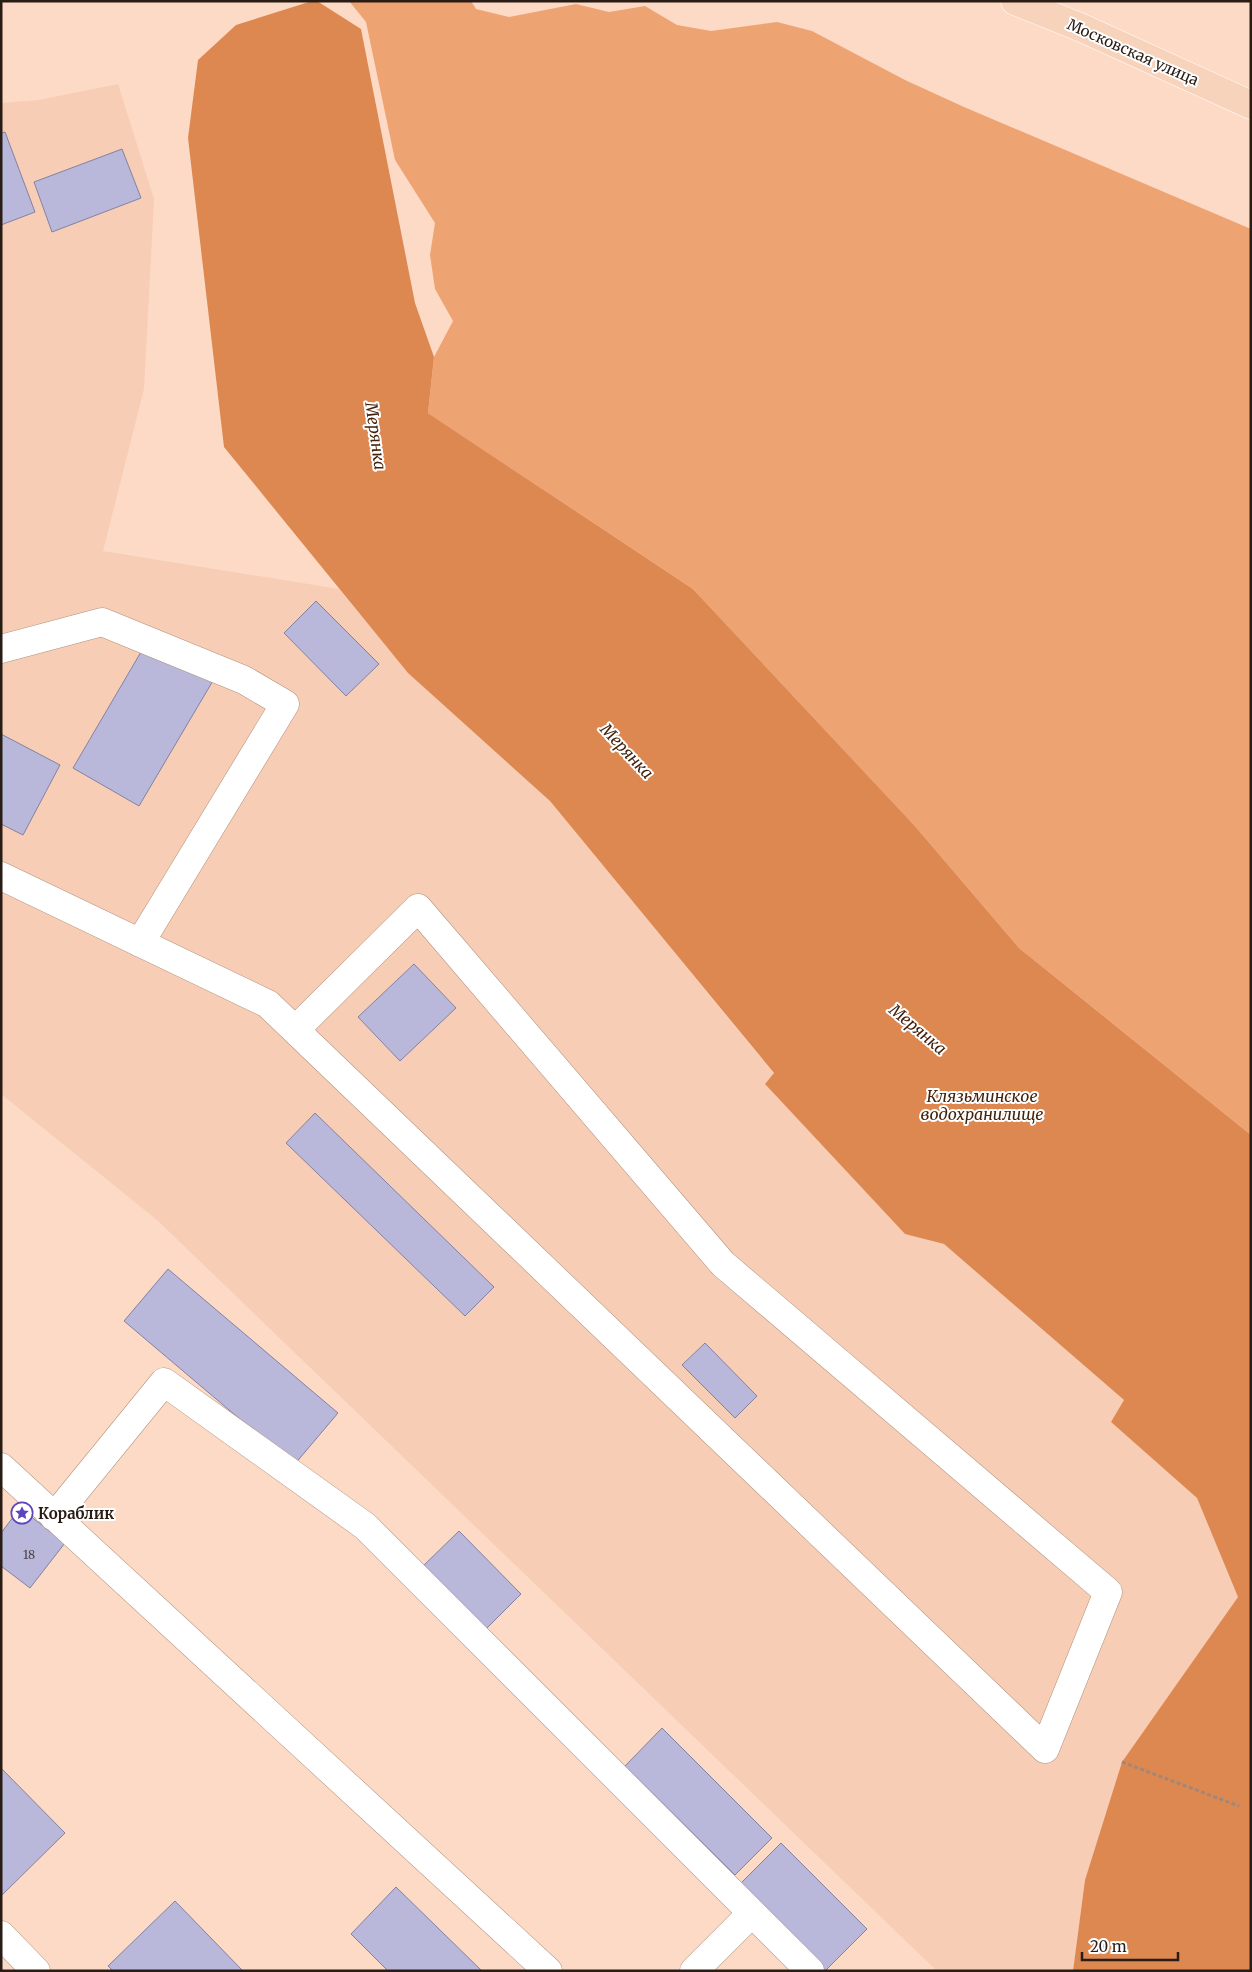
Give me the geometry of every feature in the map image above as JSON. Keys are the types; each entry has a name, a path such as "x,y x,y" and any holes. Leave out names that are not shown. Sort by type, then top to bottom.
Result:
{"main road":[{"name":"Московская улица","path":"1015,1 1082,28 1251,104"}],"lane":[{"path":"1,649 102,622 244,680 285,704 140,943"},
{"path":"1,876 268,1004 295,1030 735,1452 1045,1749 1108,1592 723,1264 418,908 295,1030"},
{"path":"54,1516 164,1382 365,1526 810,1971"},
{"path":"1,1467 548,1971"},
{"path":"694,1971 752,1913"},
{"path":"1,1935 36,1971"}],"path":[{"path":"1122,1762 1239,1806"}],"shaded area":[{"path":"349,1 471,1 476,9 509,17 576,4 609,12 645,6 677,25 711,31 777,22 812,31 905,80 964,107 1251,229 1251,1135 1019,948 914,825 693,589 428,413 434,357 453,321 435,289 430,255 435,223 395,160 366,22"},
{"path":"118,84 154,199 144,389 103,551 339,589 408,673 550,801 774,1074 765,1084 905,1234 944,1244 1124,1400 1111,1422 1197,1498 1238,1597 1122,1762 1085,1880 1073,1971 937,1971 157,1220 1,1094 1,103 39,100"}],"water":[{"name":"Клязьминское водохранилище","path":"317,1 361,29 415,303 434,357 428,413 693,589 914,825 1019,948 1251,1135 1251,1971 1073,1971 1085,1880 1122,1762 1238,1597 1197,1498 1111,1422 1124,1400 944,1244 905,1234 765,1084 774,1073 550,801 408,673 224,447 188,138 198,60 236,25"}],"building":[{"path":"5,132 35,212 1,225 1,133"},
{"path":"122,149 141,198 52,232 34,182"},
{"path":"316,601 379,664 346,696 284,633"},
{"path":"148,640 214,679 139,806 73,768"},
{"path":"1,734 60,765 23,835 1,824"},
{"path":"414,964 456,1008 400,1061 358,1017"},
{"path":"315,1113 494,1287 465,1316 286,1143"},
{"path":"168,1269 338,1413 294,1465 124,1321"},
{"path":"705,1343 757,1396 735,1418 682,1365"},
{"path":"20,1508 65,1543 30,1588 1,1566 1,1533"},
{"path":"459,1531 521,1594 484,1631 421,1568"},
{"path":"662,1728 772,1838 735,1875 625,1766"},
{"path":"1,1768 65,1833 1,1896"},
{"path":"781,1843 867,1929 825,1971 739,1885"},
{"path":"396,1887 482,1971 388,1971 351,1934"},
{"path":"175,1901 243,1971 113,1971 108,1966"}],"place":[{"name":"Кораблик","path":"22,1513"}],"water label":[{"name":"Мерянка","path":"376,436"},
{"name":"Мерянка","path":"627,751"},
{"name":"Мерянка","path":"918,1029"}]}
